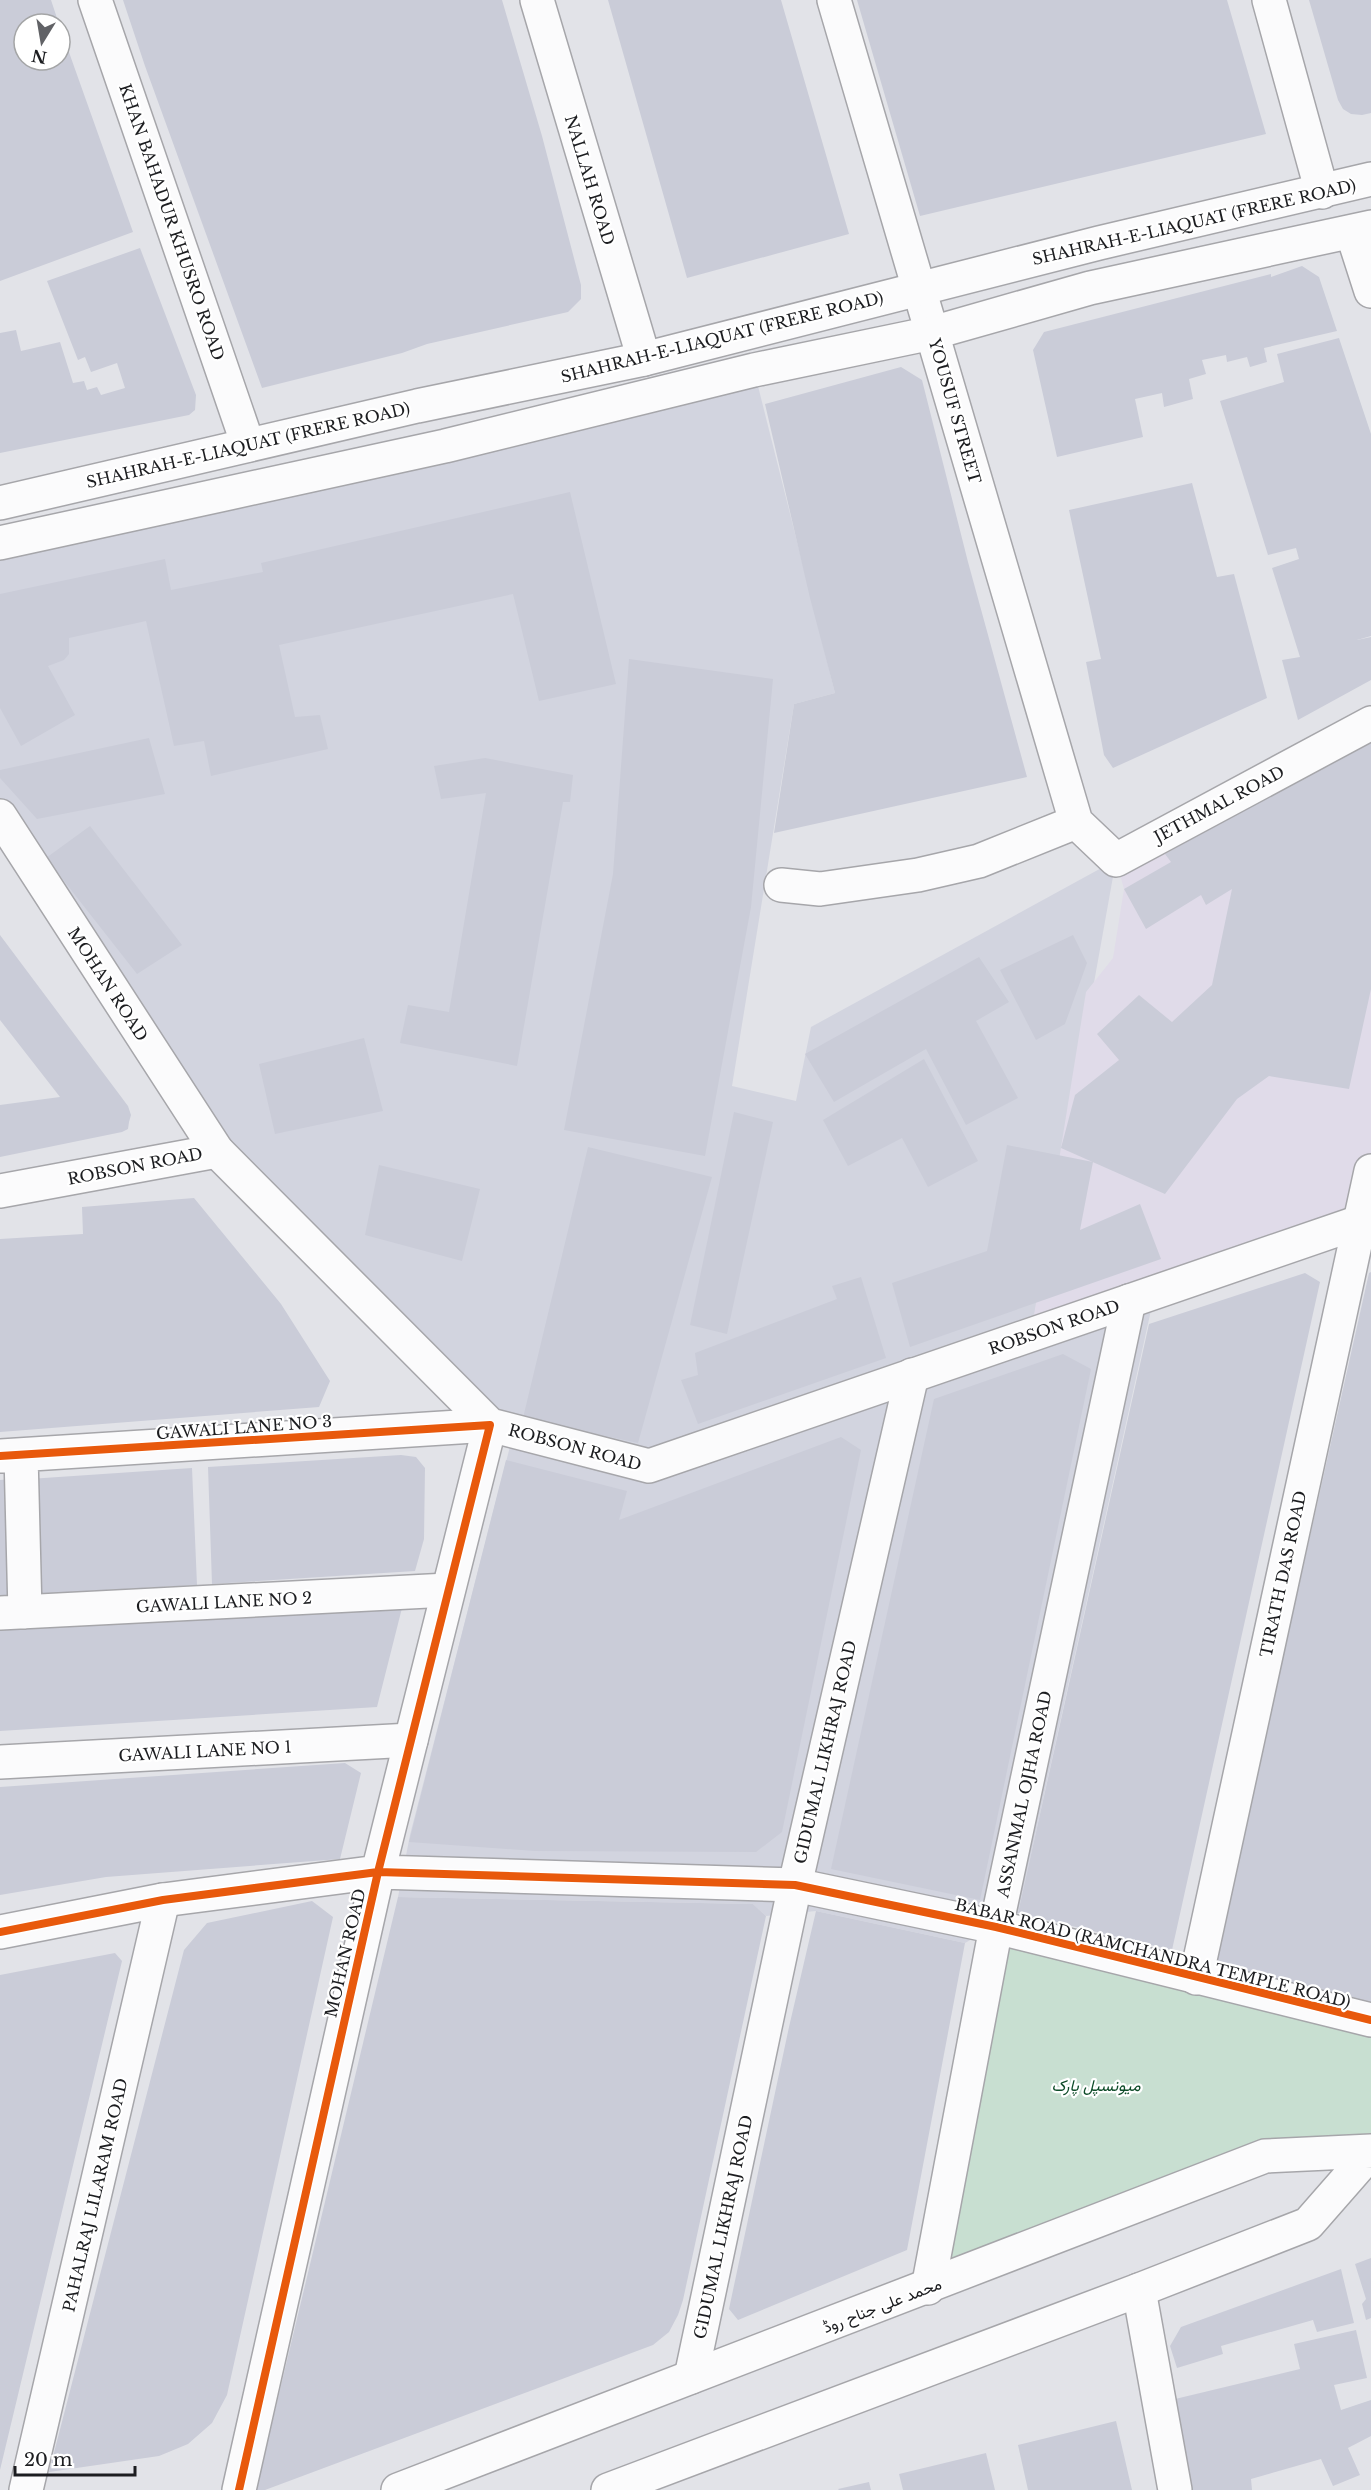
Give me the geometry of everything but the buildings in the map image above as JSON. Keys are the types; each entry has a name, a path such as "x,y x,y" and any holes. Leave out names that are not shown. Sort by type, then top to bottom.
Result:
{"main road":[{"name":"KHAN BAHADUR KHUSRO ROAD","path":"96,0 248,445"},
{"name":"NALLAH ROAD","path":"537,0 644,359"},
{"name":"YOUSUF STREET","path":"834,0 1076,822"},
{"path":"1269,0 1322,192"},
{"name":"SHAHRAH-E-LIAQUAT (FRERE ROAD)","path":"0,502 417,406 644,359 1099,243 1371,179"},
{"path":"0,543 445,446 777,364 932,333 1090,288 1361,229 1371,291"},
{"name":"JETHMAL ROAD","path":"1076,822 1116,860 1371,723"},
{"name":"MOHAN ROAD","path":"0,816 216,1151"},
{"path":"782,885 820,889 918,876 979,861 1076,822"},
{"name":"ROBSON ROAD","path":"0,1191 216,1151 490,1425 649,1466 1365,1221"},
{"name":"TIRATH DAS ROAD","path":"1196,1978 1365,1221 1371,1171"},
{"name":"ASSANMAL OJHA ROAD","path":"928,2288 996,1927 1129,1301"},
{"name":"GIDUMAL LIKHRAJ ROAD","path":"691,2377 795,1885 912,1375"},
{"name":"MOHAN ROAD","path":"238,2490 378,1872 490,1425"},
{"name":"GAWALI LANE NO 3","path":"11,1455 490,1425"},
{"path":"11,1455 13,1612"},
{"name":"GAWALI LANE NO 2","path":"13,1612 448,1590"},
{"name":"GAWALI LANE NO 1","path":"0,1762 411,1740"},
{"name":"BABAR ROAD (RAMCHANDRA TEMPLE ROAD)","path":"0,1932 163,1900 378,1872 795,1885 996,1927 1371,2020"},
{"name":"PAHALRAJ LILARAM ROAD","path":"26,2490 163,1900"},
{"name":"محمد علی جناح روڈ","path":"398,2490 928,2288 1265,2156 1371,2151"},
{"name":"محمد علی جناح روڈ","path":"620,2488 1308,2224 1371,2151"},
{"path":"1139,2290 1175,2490"}],"shaded area":[{"path":"754,370 835,693 794,704 732,1086 796,1101 811,1027 1116,860 1031,1334 1155,1292 1018,1913 965,1943 816,1911 766,1916 753,1904 398,1897 410,1835 514,1431 217,1151 0,816 0,544"},
{"path":"1371,723 1371,1171 1359,1223 1031,1334 1086,992 1113,958 1124,889 1116,860"}],"green space":[{"name":"میونسپل پارک","path":"996,1927 1371,2020 1371,2151 1265,2156 928,2288"}],"cycle path":[{"path":"0,1456 490,1425 378,1872 239,2490"},
{"path":"0,1932 163,1900 378,1872 795,1885 996,1927 1371,2020"}]}
